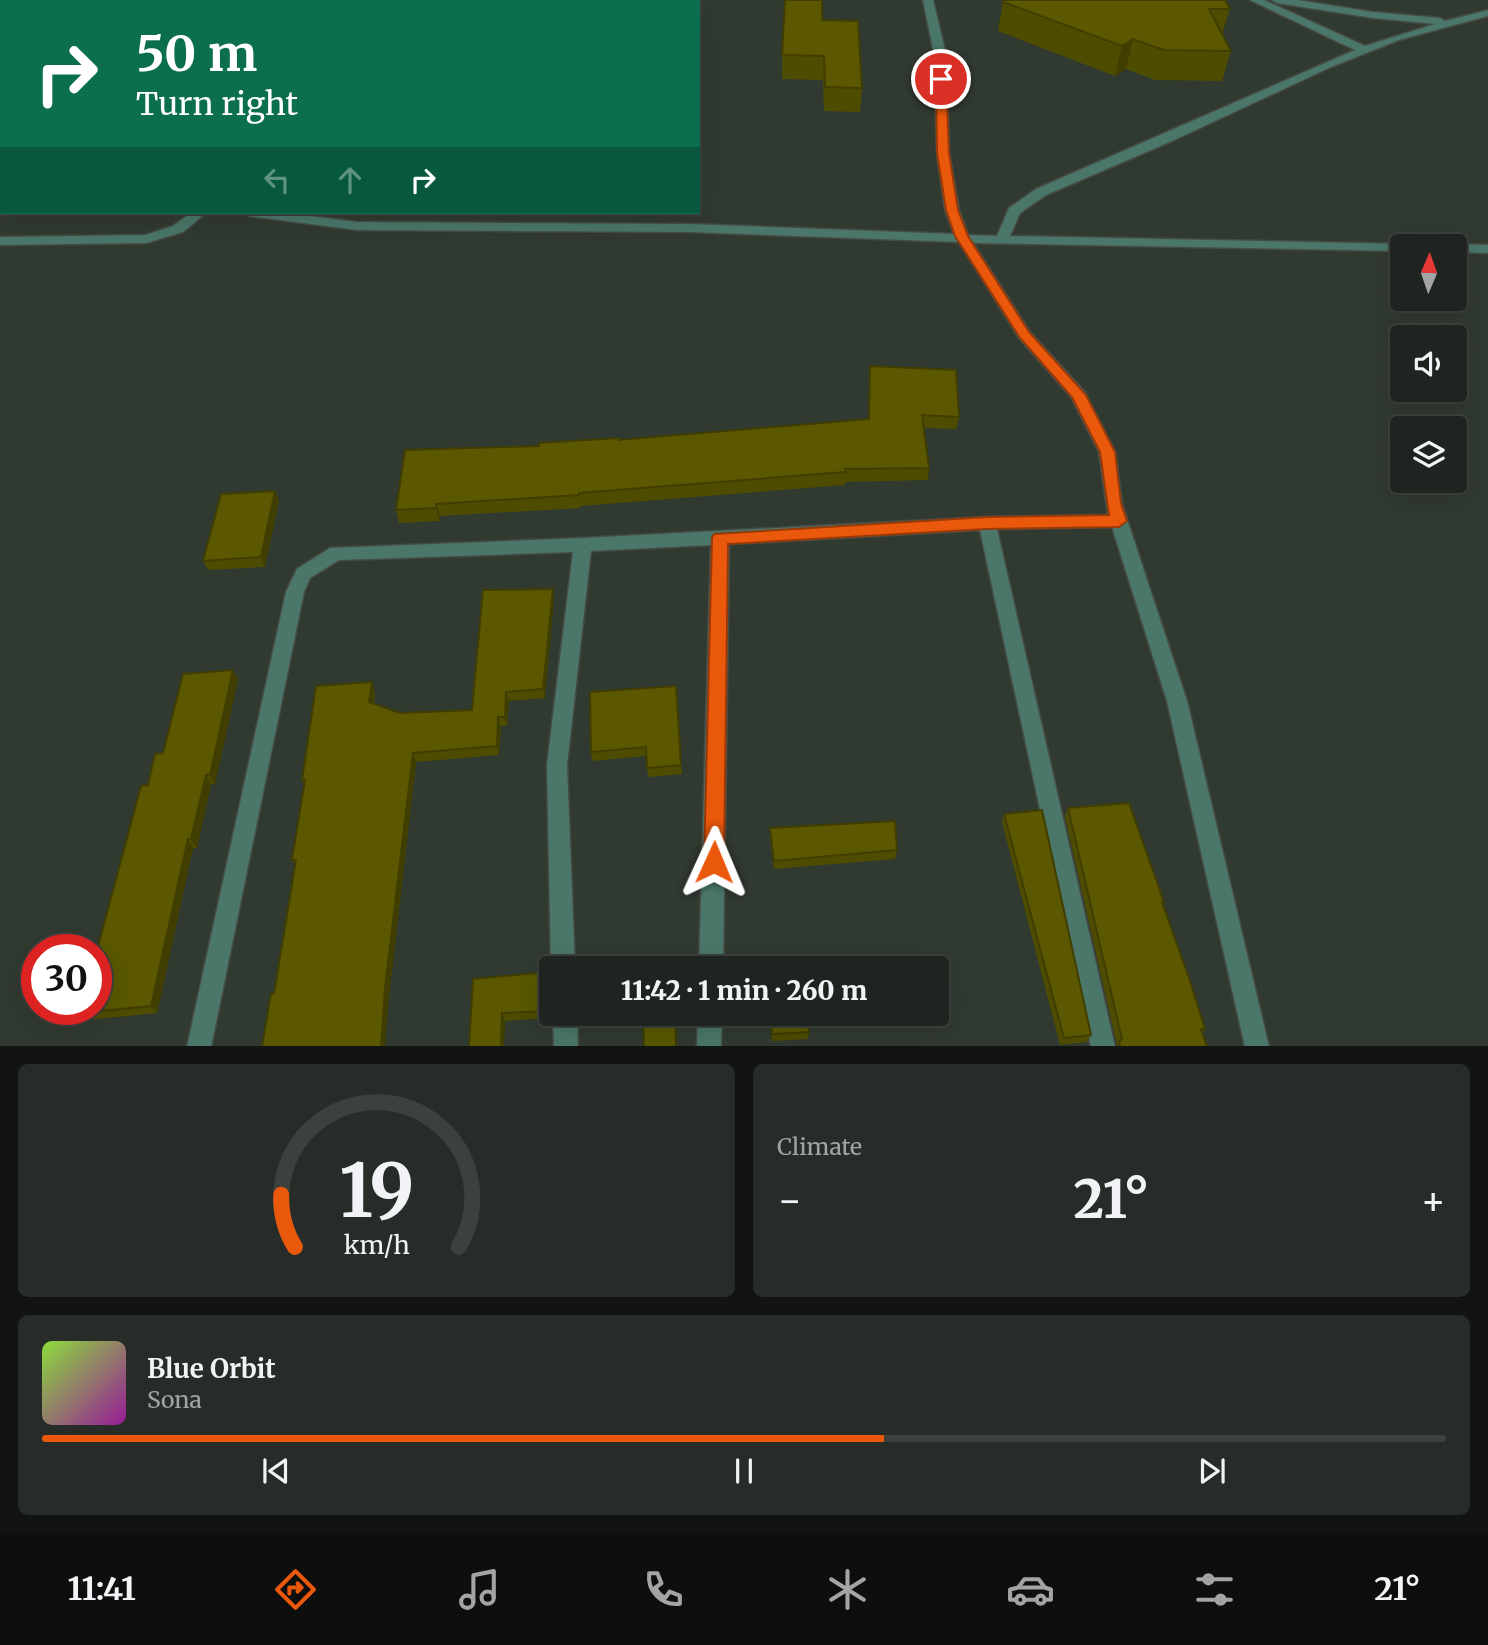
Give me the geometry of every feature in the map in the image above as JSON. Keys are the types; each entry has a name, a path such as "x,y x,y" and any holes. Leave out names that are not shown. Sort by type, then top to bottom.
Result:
{"street":[{"path":"928,0 940,54 943,153 952,210 962,236 1024,335 1078,395 1107,452 1113,503 1177,701 1257,1046"},
{"path":"1255,0 1364,51"},
{"path":"1277,0 1373,15 1453,22"},
{"path":"1002,240 1014,211 1041,192 1395,38 1488,13"},
{"path":"0,241 146,239 178,229 197,214"},
{"path":"264,214 357,226 690,228 962,236 1002,240 1390,247"},
{"path":"1467,248 1488,249"},
{"path":"199,1046 295,592 303,574 336,553 583,545 987,523 1119,521"},
{"path":"987,523 1103,1046"},
{"path":"711,956 720,538"},
{"path":"563,956 557,765 583,545"},
{"path":"565,1026 566,1046"},
{"path":"709,1046 710,1026"}],"shaded area":[{"path":"700,0 1488,0 1488,1046 0,1046 0,214 700,214"}],"building":[{"path":"785,0 822,0 822,20 858,21 862,88 825,87 824,56 782,55"},
{"path":"1003,0 1225,0 1230,9 1209,9 1231,51 1163,50 1133,39 1122,46"},
{"path":"870,366 956,370 959,417 922,415 929,468 845,469 846,472 579,495 436,504 436,508 396,510 405,450 539,446 539,443 619,440 869,419"},
{"path":"275,491 261,557 203,561 221,494"},
{"path":"553,589 543,689 506,692 505,717 498,717 497,746 413,753 385,988 381,1046 262,1046 271,994 274,994 296,860 292,860 316,686 372,682 369,702 400,713 472,710 483,590"},
{"path":"233,670 210,775 206,775 191,839 188,839 151,1006 112,1010 112,934 101,934 141,786 148,785 155,754 163,753 183,674"},
{"path":"676,686 681,765 647,768 646,747 591,752 590,692"},
{"path":"1129,803 1190,981 1205,1029 1201,1029 1207,1046 1120,1046 1122,1039 1068,808"},
{"path":"1042,810 1091,1035 1064,1038 1004,814"},
{"path":"895,821 897,850 774,861 770,828"},
{"path":"539,973 539,1011 502,1013 501,1046 469,1046 473,979"},
{"path":"643,1026 675,1026 676,1046 644,1046"},
{"path":"771,1026 808,1026 809,1032 772,1034"}],"route":[{"path":"714,862 720,538 987,523 1119,521 1113,503 1107,452 1078,395 1024,335 962,236 952,210 943,153 941,79"}]}
